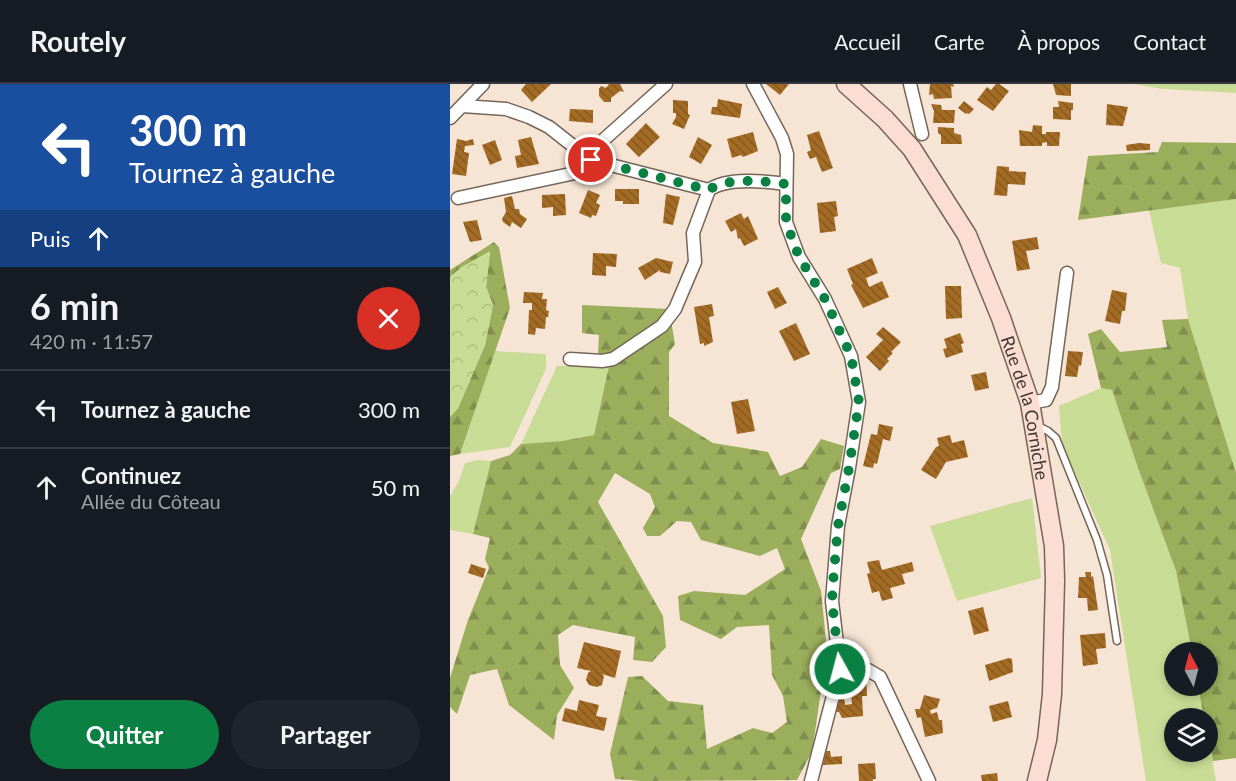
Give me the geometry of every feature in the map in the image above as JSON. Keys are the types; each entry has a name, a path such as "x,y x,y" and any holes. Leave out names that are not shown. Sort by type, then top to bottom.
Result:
{"main road":[{"name":"Rue de la Corniche","path":"846,84 885,119 912,149 968,235 1001,318 1030,403 1054,546 1052,694 1047,740 1038,781"}],"street":[{"path":"450,118 483,84"},
{"path":"458,198 575,173 591,160 600,143 666,84"},
{"path":"753,84 782,138 787,154 786,222 799,257 825,299 851,356 859,402 838,526 832,602 840,669 811,781"},
{"path":"910,84 922,134"},
{"path":"462,106 506,109 549,127 591,160 709,190 723,183 769,181 786,184"},
{"path":"570,359 602,361 612,358 662,326 669,318 695,262 693,233 709,190"},
{"path":"1030,403 1046,400 1052,387 1066,273"},
{"path":"840,669 868,670 880,677 929,781"}],"lane":[{"path":"1035,424 1056,438 1097,540 1107,575 1117,641"}],"green space":[{"path":"1133,84 1236,84 1236,93 1163,89"},
{"path":"1162,142 1236,143 1236,199 1078,220 1088,156 1158,152"},
{"path":"1236,199 1236,473 1188,319 1180,268 1161,263 1149,210"},
{"path":"494,242 499,247 510,308 460,454 450,456 450,417 458,408 485,345 493,305 486,287 490,252 462,267 450,277 450,270"},
{"path":"490,251 486,287 493,305 485,345 458,408 450,417 450,277 462,267"},
{"path":"582,305 669,309 675,344 669,352 669,416 713,443 768,452 780,476 802,467 821,439 844,446 840,469 831,473 801,539 821,591 827,650 812,752 797,780 641,781 615,779 610,754 628,677 642,676 668,701 703,705 707,749 753,728 772,733 787,722 783,696 772,675 769,625 737,627 721,639 680,620 678,596 694,591 745,595 785,569 777,548 760,556 701,540 691,522 677,521 660,536 647,536 643,528 655,507 650,494 615,473 598,502 663,616 666,647 652,662 633,660 635,637 573,625 558,635 560,665 574,688 557,715 554,740 509,705 497,669 470,675 457,714 450,707 450,678 468,620 489,568 485,559 490,538 473,534 491,461 510,455 521,444 562,441 594,435 609,366 598,353 599,335 582,333"},
{"path":"1188,319 1236,473 1236,758 1218,760 1218,708 1202,708 1200,696 1218,696 1218,642 1190,642 1176,571 1112,390 1101,388 1088,334 1101,329 1120,352 1167,347 1162,320"},
{"path":"495,351 546,354 546,369 510,447 460,454"},
{"path":"557,366 609,366 594,435 562,441 521,444"},
{"path":"1101,388 1112,390 1176,571 1190,642 1164,642 1164,696 1200,696 1202,708 1164,708 1164,762 1213,762 1216,781 1146,781 1110,550 1062,444 1059,406"},
{"path":"478,460 491,461 473,534 450,530 450,496 459,481 465,463"},
{"path":"1032,498 1041,578 957,601 930,526"}],"building":[{"path":"526,84 551,84 532,102 521,90"},
{"path":"609,84 620,84 624,92 620,91 611,98 611,102 604,102 599,96 599,89 601,86 606,88"},
{"path":"766,84 789,84 780,95"},
{"path":"930,84 953,84 954,87 951,86 952,98 934,99 933,94 929,95"},
{"path":"996,84 1009,91 993,111 977,100 987,87 991,90"},
{"path":"1053,84 1071,84 1071,96 1056,95"},
{"path":"718,99 742,104 740,118 711,114 712,107 717,107"},
{"path":"673,100 688,101 688,114 690,115 684,129 672,124 676,117 676,113 673,113"},
{"path":"964,101 974,109 969,114 958,108"},
{"path":"1058,101 1073,103 1071,120 1053,119 1053,107 1059,107"},
{"path":"931,104 941,105 942,110 955,110 954,123 933,123 934,111"},
{"path":"1107,104 1128,107 1123,126 1106,125"},
{"path":"570,109 593,110 593,123 569,121"},
{"path":"646,123 660,137 639,157 626,144"},
{"path":"1033,125 1042,126 1042,134 1060,132 1059,146 1047,146 1047,142 1042,143 1042,146 1020,146 1019,130 1032,132"},
{"path":"938,127 954,128 954,133 961,135 962,144 941,144"},
{"path":"819,131 833,168 822,172 816,157 810,159 807,152 811,150 807,135"},
{"path":"753,132 758,151 743,157 741,155 732,158 727,139"},
{"path":"531,137 539,164 517,168 515,156 521,155 518,140"},
{"path":"698,137 712,145 701,164 689,157"},
{"path":"457,139 466,141 473,139 474,145 465,146 464,152 469,153 466,176 452,174"},
{"path":"495,140 502,160 490,165 482,145"},
{"path":"1150,144 1150,150 1127,151 1126,145"},
{"path":"997,166 1009,167 1009,171 1026,172 1025,185 1008,184 1007,196 994,195"},
{"path":"615,189 639,189 639,204 623,204 623,201 615,201"},
{"path":"588,190 600,195 596,203 600,205 596,216 592,215 591,218 579,213"},
{"path":"565,194 566,215 553,216 553,207 542,208 542,195"},
{"path":"666,194 680,197 673,225 663,223"},
{"path":"512,196 515,209 519,209 520,214 527,219 521,228 512,222 510,227 502,219 506,212 504,198"},
{"path":"836,201 838,216 834,217 836,231 820,233 817,203"},
{"path":"741,213 744,219 748,216 758,239 744,246 740,238 738,239 736,229 731,232 725,221"},
{"path":"477,220 482,240 470,242 463,222"},
{"path":"1037,237 1039,249 1026,251 1030,269 1017,271 1012,241"},
{"path":"593,253 617,254 616,267 606,266 606,276 592,275"},
{"path":"656,258 673,262 670,274 660,272 660,270 645,280 638,268"},
{"path":"872,258 878,273 866,278 869,287 882,281 889,297 863,308 851,285 853,284 847,269"},
{"path":"945,286 961,286 962,318 946,319"},
{"path":"778,287 787,303 775,309 767,292"},
{"path":"1112,290 1127,293 1125,311 1122,311 1120,324 1105,321"},
{"path":"524,292 543,293 542,299 547,299 546,310 549,311 545,329 536,328 535,335 528,334 529,310 532,310 532,303 523,303"},
{"path":"712,304 714,316 709,317 713,342 704,346 704,343 700,344 694,307"},
{"path":"796,323 810,354 794,361 779,331"},
{"path":"883,327 901,342 891,352 893,353 887,359 889,361 880,371 866,357 883,340 876,334"},
{"path":"960,333 964,343 961,344 963,352 946,358 943,349 947,348 944,339"},
{"path":"1068,351 1083,352 1077,377 1065,376"},
{"path":"986,372 989,388 975,391 971,375"},
{"path":"748,399 755,431 737,434 731,402"},
{"path":"879,424 893,427 890,441 883,439 877,464 874,463 873,468 863,466 871,434 877,435"},
{"path":"950,435 952,443 964,440 968,457 946,462 936,479 921,470 939,446 937,438"},
{"path":"879,560 882,570 912,562 914,571 902,574 905,584 890,588 893,598 882,601 879,591 872,593 867,574 870,573 867,562"},
{"path":"471,564 486,569 483,578 468,573"},
{"path":"1085,572 1091,572 1091,577 1093,576 1098,610 1088,611 1087,598 1078,598 1079,577 1086,577"},
{"path":"983,607 989,631 974,635 968,611"},
{"path":"1105,633 1106,648 1096,649 1098,664 1083,666 1080,635"},
{"path":"584,642 621,651 615,678 602,674 604,676 602,685 597,687 589,685 586,680 591,671 577,668"},
{"path":"1012,659 1013,672 989,681 985,665"},
{"path":"866,674 867,696 862,696 863,716 842,718 839,712 831,712 834,698 844,697 845,705 852,704 851,695 844,695 843,675"},
{"path":"924,695 940,699 937,708 930,710 931,714 937,712 939,720 942,720 943,733 925,737 921,717 917,718 915,709 920,709"},
{"path":"579,700 599,705 596,716 607,718 604,731 562,721 565,708 577,711"},
{"path":"1008,701 1012,717 993,722 989,706"},
{"path":"825,751 830,751 831,757 842,756 842,764 823,765"},
{"path":"875,763 876,779 859,781 858,764"},
{"path":"997,773 998,781 982,781 981,775"}],"route":[{"path":"591,160 709,190 723,183 769,181 786,184 786,222 799,257 825,299 851,356 859,402 838,526 833,583 832,602 840,669"}]}
